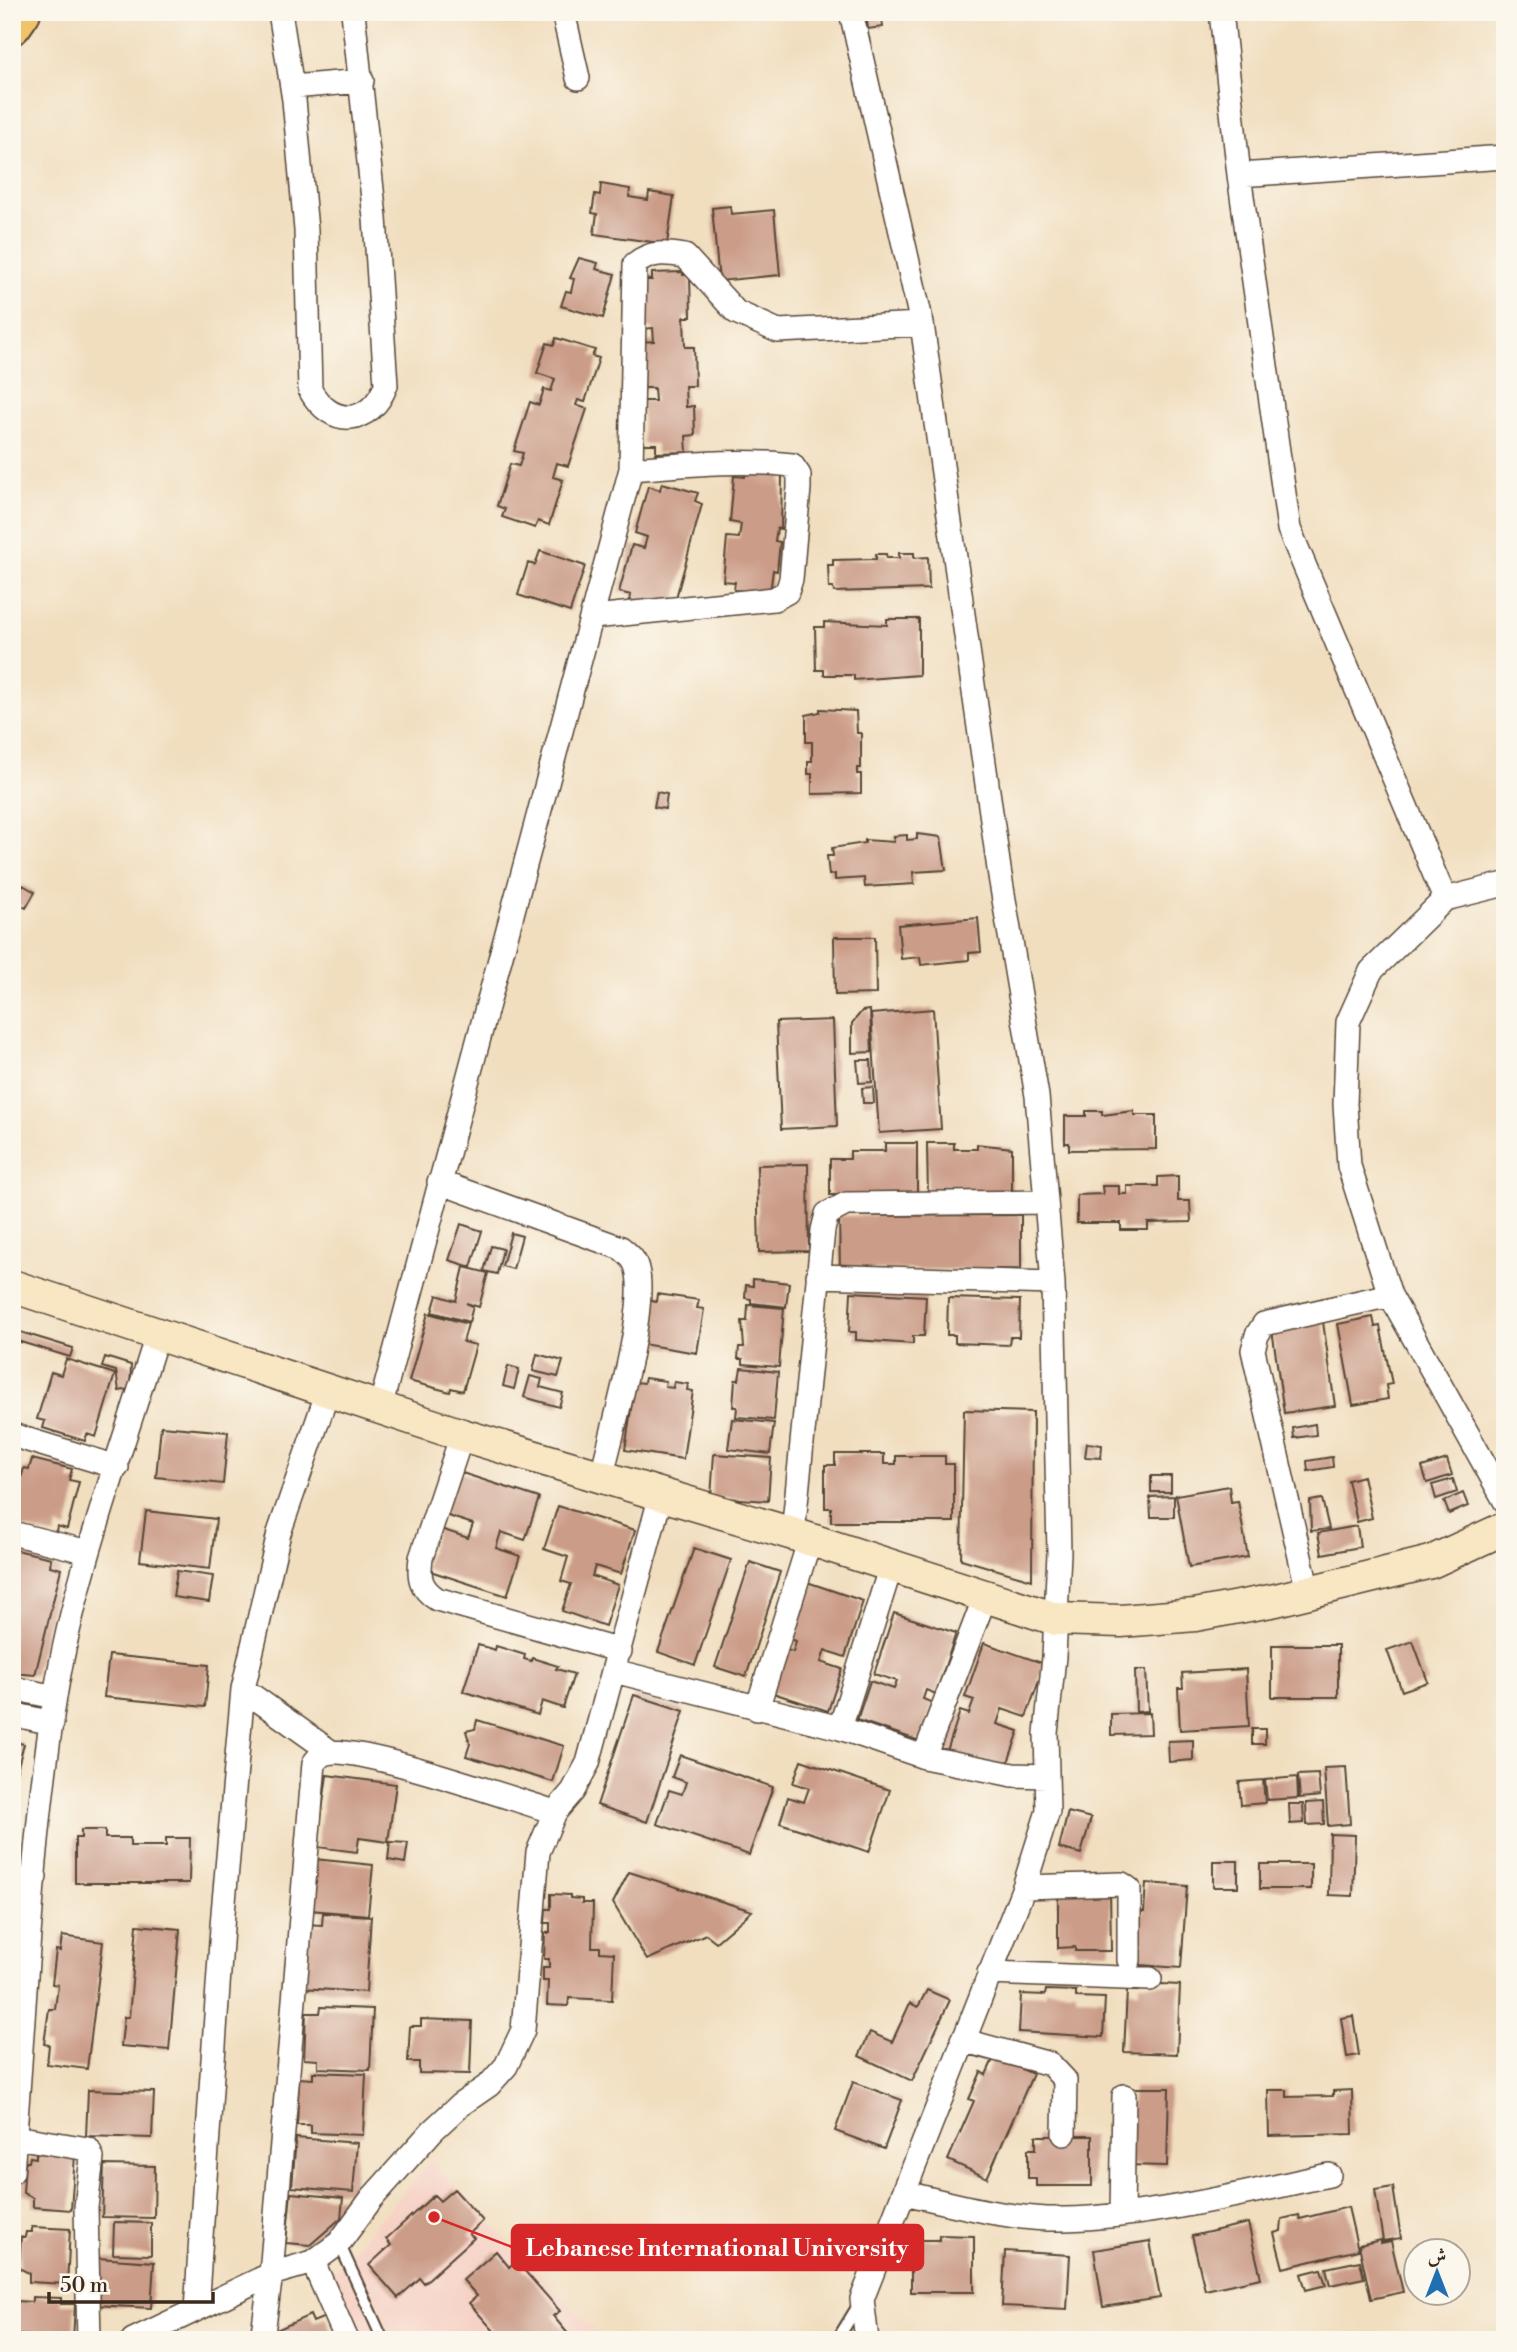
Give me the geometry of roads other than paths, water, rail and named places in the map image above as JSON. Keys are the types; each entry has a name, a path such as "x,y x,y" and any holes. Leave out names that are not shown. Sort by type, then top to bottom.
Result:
{"highway":[{"path":"12,25 20,12"}],"main road":[{"path":"12,1286 462,1435 802,1536 1056,1619 1121,1621 1195,1615 1308,1592 1431,1562 1505,1528"}],"street":[{"path":"280,12 292,87 306,230 310,390 317,403 328,412 343,417 358,416 371,410 381,399 386,385 362,81 353,12"},
{"path":"563,12 578,78"},
{"path":"851,12 922,324 1000,876 1037,1096 1053,1283 1059,1479 1056,1619 1046,1732 1048,1811 1024,1887 862,2299 867,2340"},
{"path":"1221,12 1239,175 1289,529 1446,899"},
{"path":"292,87 362,81"},
{"path":"1239,175 1505,157"},
{"path":"380,1408 631,469 635,264 645,256 658,253 685,256 706,283 736,312 778,331 922,324"},
{"path":"593,617 774,599 787,592 792,579 799,475 792,465 762,462 701,463 631,469"},
{"path":"1505,884 1446,899 1371,971 1348,1023 1345,1104 1349,1166 1390,1295 1505,1501"},
{"path":"439,1182 621,1248 637,1266 640,1284 632,1341 602,1475"},
{"path":"757,1709 802,1536 818,1276 827,1214 846,1204 1046,1202"},
{"path":"818,1276 1053,1283"},
{"path":"1308,1592 1253,1350 1256,1335 1264,1324 1390,1295"},
{"path":"12,2172 23,1879 55,1697 88,1552 157,1335"},
{"path":"196,2310 223,1913 243,1689 279,1533 328,1391"},
{"path":"12,1435 117,1467"},
{"path":"462,1435 421,1558 419,1572 426,1592 438,1599 757,1709 840,1728 924,1757 1013,1775 1046,1776"},
{"path":"133,2340 271,2274 313,2262 339,2243 372,2198 433,2130 460,2105 489,2085 506,2066 523,2030 538,1852 555,1812 573,1791 588,1763 661,1495"},
{"path":"12,1533 88,1552"},
{"path":"840,1728 891,1566"},
{"path":"924,1757 985,1597"},
{"path":"12,1688 55,1697"},
{"path":"243,1689 331,1752 388,1762 555,1812"},
{"path":"12,1714 52,1723"},
{"path":"262,2340 271,2274 312,1770 318,1757 331,1752"},
{"path":"1024,1887 1122,1884 1129,1889 1129,1960"},
{"path":"989,1973 1150,1979"},
{"path":"962,2040 1050,2064 1065,2080 1064,2134"},
{"path":"1122,2213 1124,2095"},
{"path":"15,2137 88,2149 92,2158 86,2207 89,2340"},
{"path":"905,2193 985,2212 1063,2219 1219,2199 1329,2175"},
{"path":"313,2262 347,2340"}],"lane":[{"path":"339,2243 383,2340"},
{"path":"837,2340 862,2299"}],"place":[{"name":"Lebanese International University","path":"434,2217"}]}
